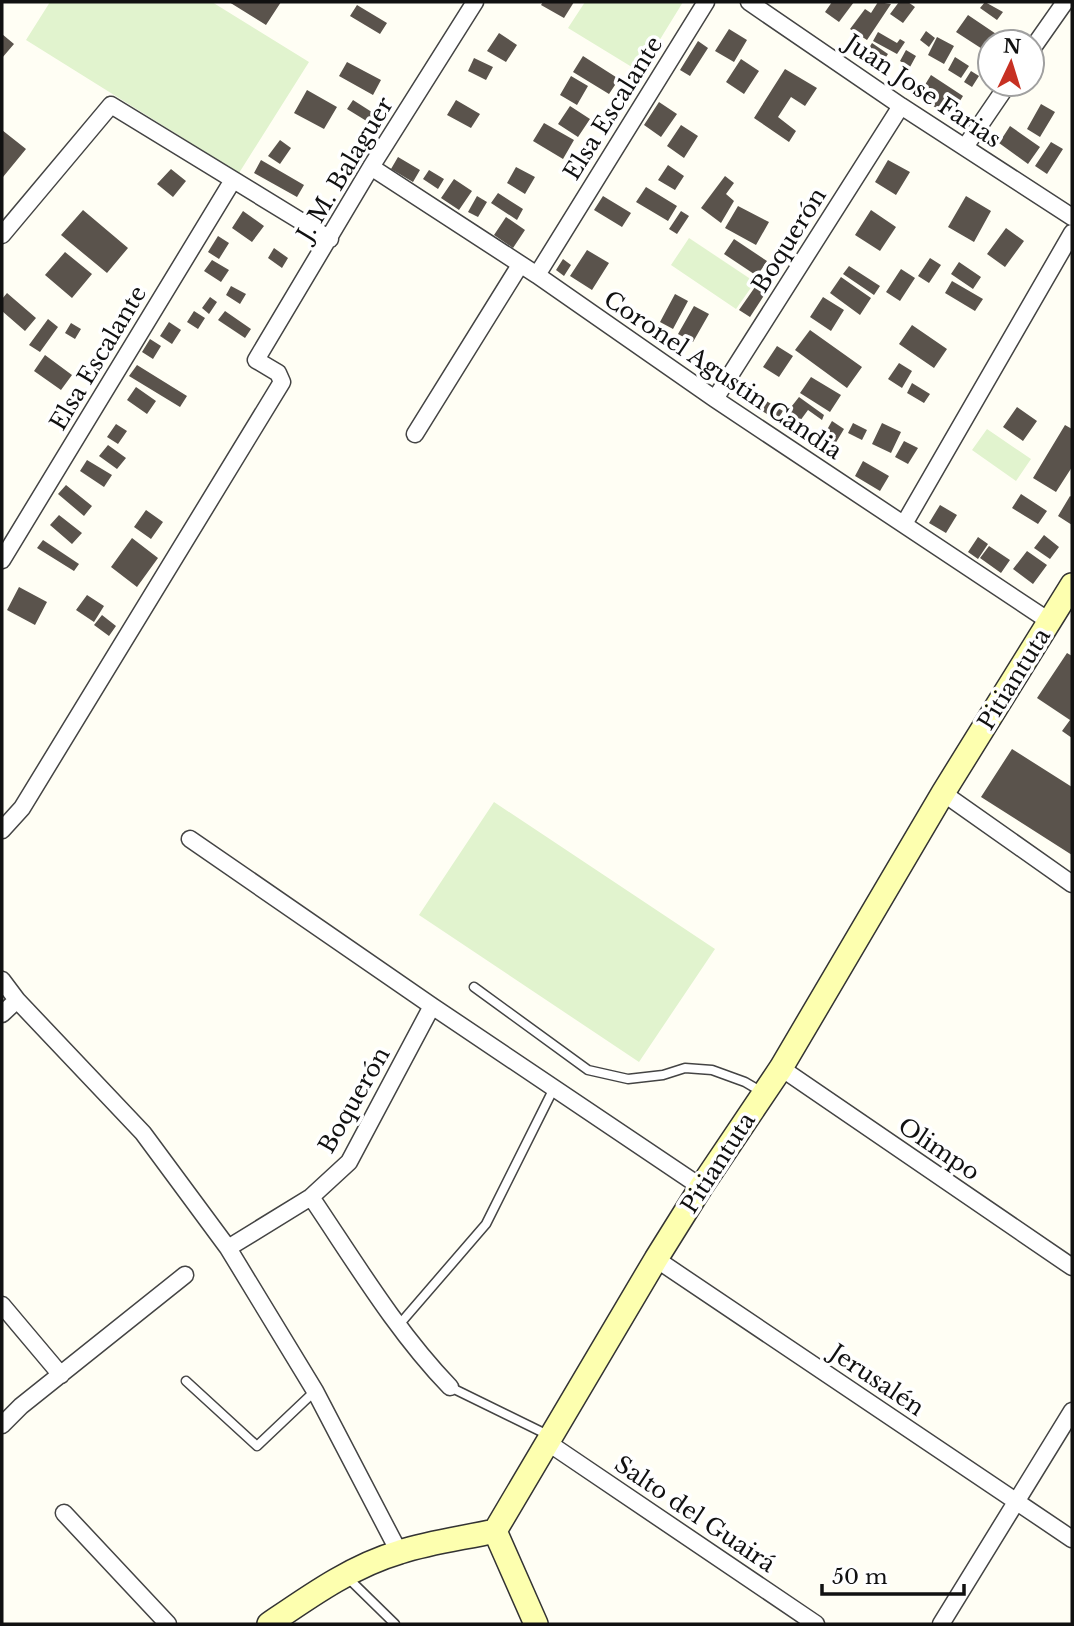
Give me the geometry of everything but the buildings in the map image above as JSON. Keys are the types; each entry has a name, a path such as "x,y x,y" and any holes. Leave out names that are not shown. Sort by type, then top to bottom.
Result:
{"street":[{"name":"J. M. Balaguer","path":"2,830 22,808 282,382 278,373 256,360 371,167 475,2"},
{"name":"Elsa Escalante","path":"537,275 706,2"},
{"name":"Juan Jose Farias","path":"749,2 901,106 1072,217"},
{"path":"1046,29 1065,2 1072,7"},
{"path":"965,147 998,98"},
{"path":"2,235 111,106 330,239"},
{"name":"Boquerón","path":"715,399 901,106"},
{"name":"Coronel Agustin Candia","path":"371,167 537,275 715,399 1049,621"},
{"name":"Elsa Escalante","path":"2,560 233,180"},
{"path":"904,524 1072,233"},
{"path":"415,434 520,265"},
{"name":"Pitiantuta","path":"495,1531 656,1259 781,1069 943,793 1072,585"},
{"path":"943,793 1072,884"},
{"path":"190,839 701,1187"},
{"path":"2,980 17,1000 143,1133 229,1248 315,1391 399,1552"},
{"path":"2,1014 17,1000"},
{"name":"Boquerón","path":"229,1248 311,1198 349,1162 432,1006"},
{"name":"Olimpo","path":"781,1069 1072,1266"},
{"path":"311,1198 398,1326 450,1387"},
{"name":"Jerusalén","path":"656,1259 1072,1539"},
{"path":"2,1424 185,1275"},
{"path":"2,1305 61,1375"},
{"path":"941,1624 1072,1411"},
{"name":"Salto del Guairá","path":"549,1439 816,1624"},
{"path":"64,1513 169,1624"},
{"path":"269,1624 345,1576 399,1552 495,1531 536,1624"}],"lane":[{"path":"474,987 588,1070 628,1079 663,1075 685,1068 712,1070 745,1082 764,1093"},
{"path":"398,1326 485,1224 554,1088"},
{"path":"186,1381 257,1446 315,1391"},
{"path":"450,1387 549,1439"},
{"path":"345,1576 395,1624"}],"green space":[{"path":"50,2 212,2 309,62 239,173 26,40"},
{"path":"585,2 683,2 640,72 568,28"},
{"path":"689,238 755,282 736,309 671,265"},
{"path":"987,429 1031,459 1016,481 972,450"},
{"path":"494,802 715,949 639,1062 419,915"}]}
